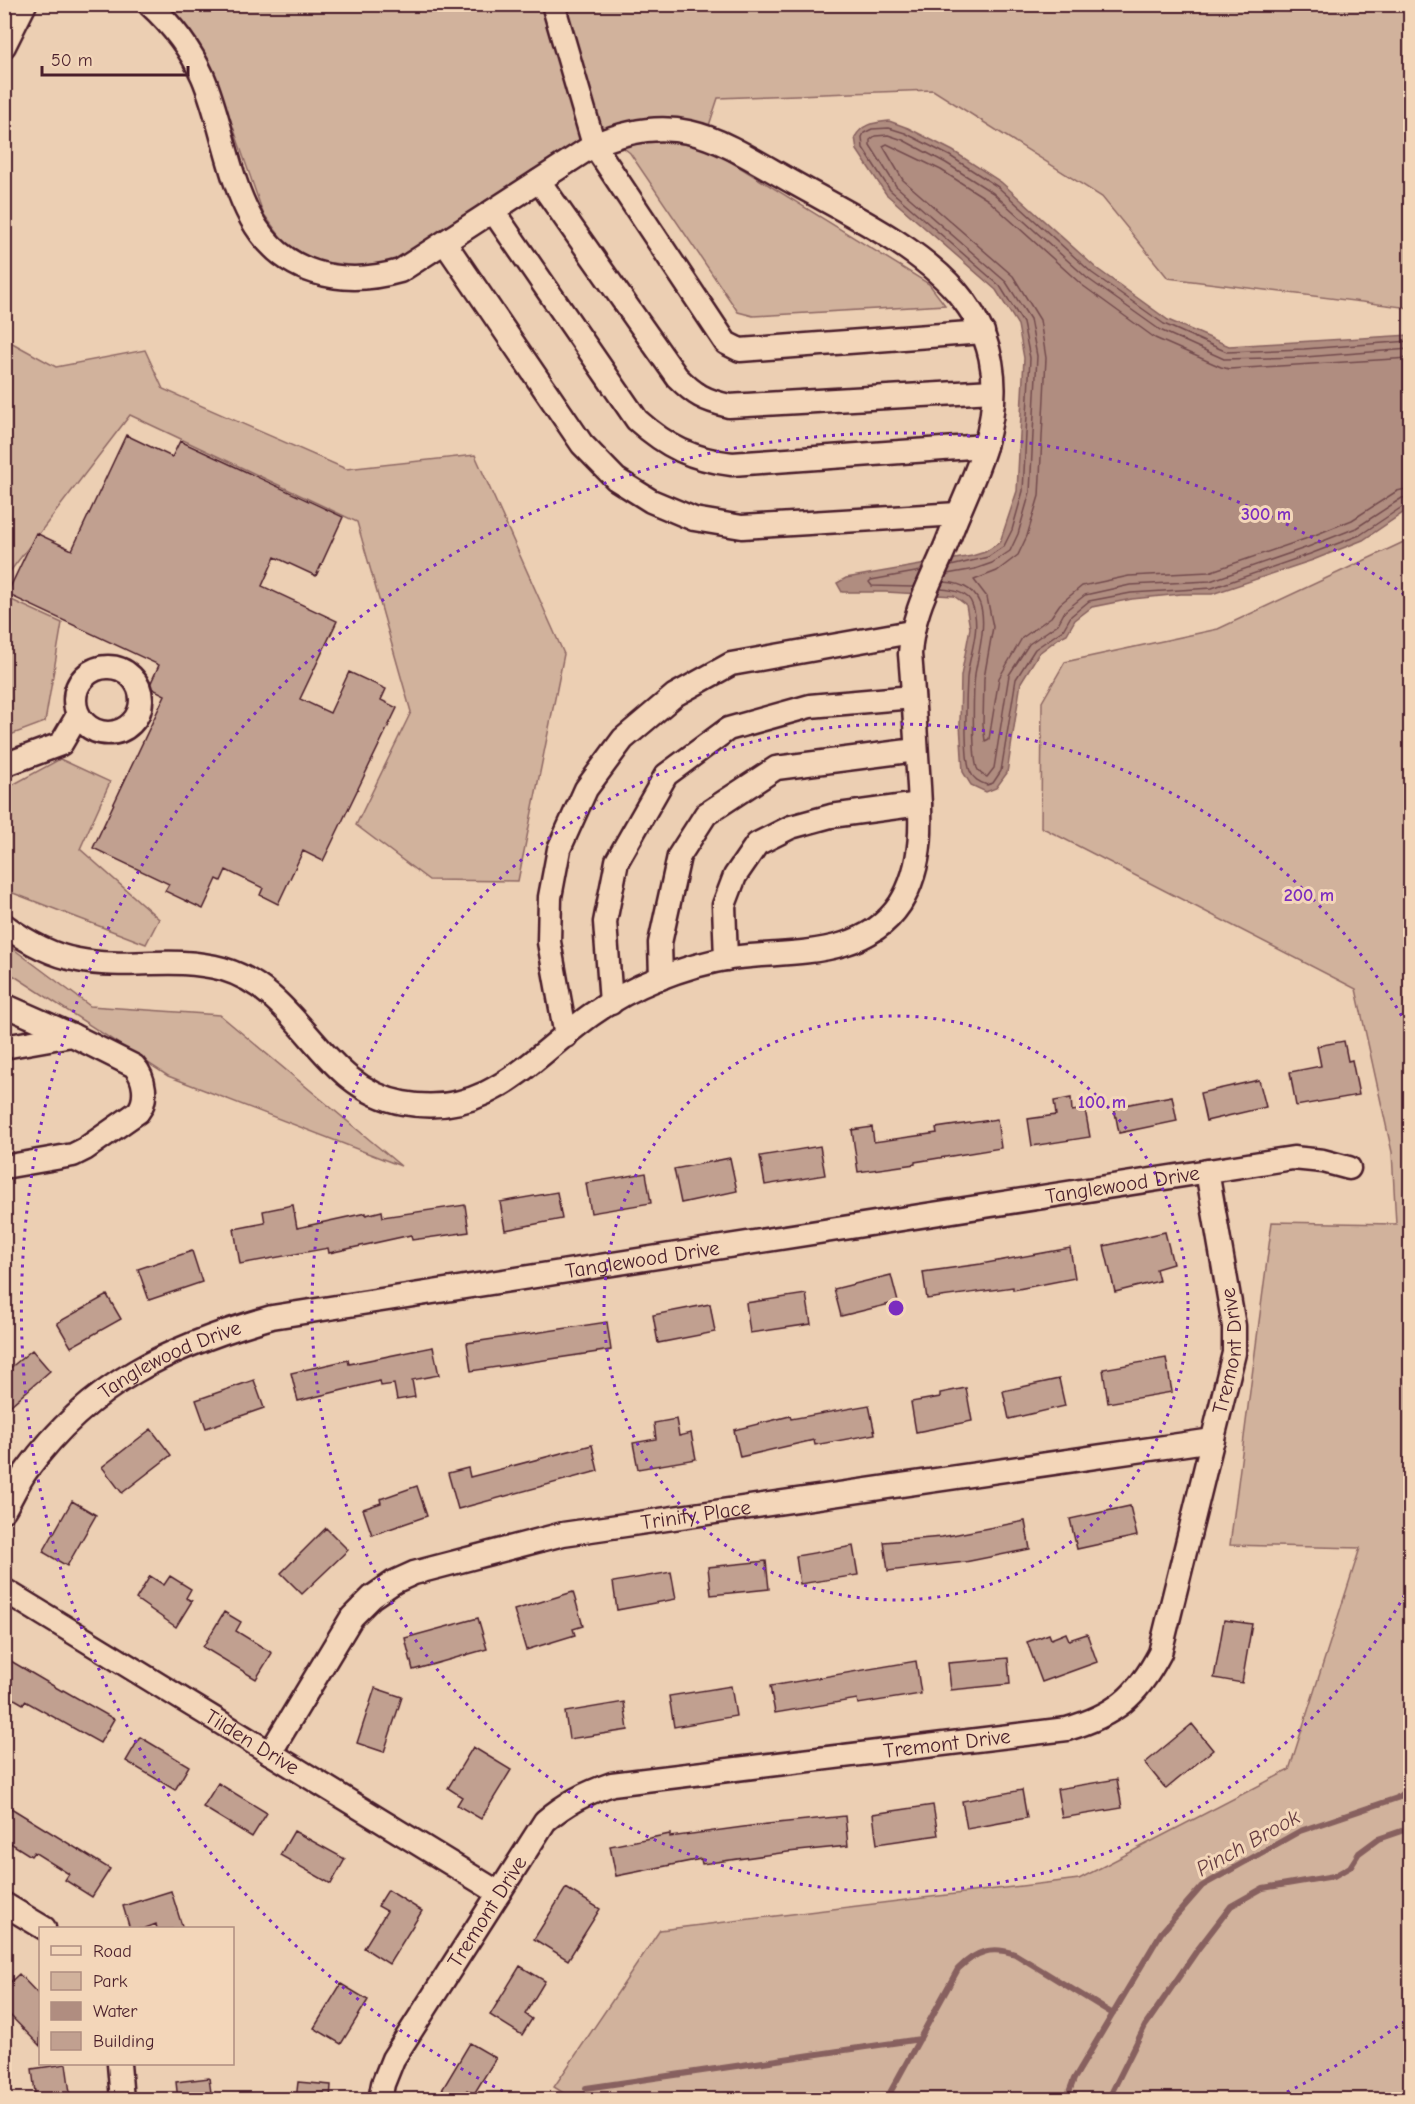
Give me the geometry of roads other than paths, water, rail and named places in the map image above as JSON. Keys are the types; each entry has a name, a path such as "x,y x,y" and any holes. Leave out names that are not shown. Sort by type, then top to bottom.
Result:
{"street":[{"path":"4,46 25,4"},
{"path":"4,925 25,940 49,952 78,960 105,963 176,961 203,964 229,971 253,982 274,997 337,1068 358,1085 382,1097 403,1103 430,1106 461,1102 486,1094 510,1081 591,1015 661,978 726,959 828,949 849,943 869,932 890,916 907,890 916,866 921,839 910,654 914,621 985,446 992,406 993,375 990,353 983,332 948,281 928,262 882,232 716,140 693,132 655,129 618,135 594,146 400,271 354,279 328,276 302,268 283,257 266,242 254,224 237,184 203,77 187,45 149,4"},
{"path":"553,4 594,146 726,343 740,350 983,332"},
{"path":"539,181 677,376 692,392 708,401 729,406 993,391"},
{"path":"493,211 637,420 656,438 683,452 709,461 732,464 985,446"},
{"path":"445,243 582,444 616,479 651,501 694,519 742,527 958,514"},
{"path":"566,1036 549,942 550,897 559,849 586,789 623,739 675,695 731,664 914,621"},
{"path":"610,1003 605,922 617,861 666,775 728,729 810,706 913,697"},
{"path":"4,765 61,744 78,715"},
{"path":"661,978 660,943 679,856 706,813 776,768 916,750"},
{"path":"726,959 724,905 735,876 757,844 791,827 831,816 920,804"},
{"path":"4,1005 134,1066 140,1072 145,1096 138,1112 85,1149 73,1155 4,1167"},
{"path":"4,1047 72,1035"},
{"name":"Tanglewood Drive","path":"4,1510 26,1471 53,1439 87,1405 124,1377 181,1348 221,1332 262,1320 1293,1158 1323,1161 1348,1168"},
{"name":"Tremont Drive","path":"380,2100 382,2084 393,2059 545,1821 564,1805 587,1792 612,1784 1068,1729 1093,1721 1117,1708 1134,1694 1148,1677 1160,1653 1234,1353 1234,1326 1207,1171"},
{"name":"Trinity Place","path":"270,1753 352,1617 372,1597 394,1582 414,1573 563,1534 1213,1440"},
{"name":"Tilden Drive","path":"4,1590 499,1893"},
{"path":"4,1904 41,1927"},
{"path":"119,2065 122,2100"}],"water":[{"path":"889,121 953,151 1001,182 1096,268 1168,320 1229,346 1410,335 1410,508 1363,540 1313,560 1212,594 1181,594 1132,599 1092,607 1075,620 1067,634 1039,653 1021,682 1007,773 996,788 986,792 971,785 963,772 960,724 961,676 970,628 966,605 954,596 842,592 837,583 846,578 985,552 1000,542 1017,491 1024,358 1018,325 996,290 886,194 857,150 855,137 858,132 869,124"}],"waterway":[{"name":"Pinch Brook","path":"1066,2100 1074,2079 1161,1933 1202,1886 1300,1831 1397,1798 1410,1788"},
{"path":"1108,2100 1145,2026 1231,1906 1263,1888 1334,1876 1350,1867 1359,1853 1378,1839 1410,1828"},
{"path":"886,2100 958,1969 978,1954 991,1950 1015,1954 1113,2014"},
{"path":"586,2088 920,2039"}]}
